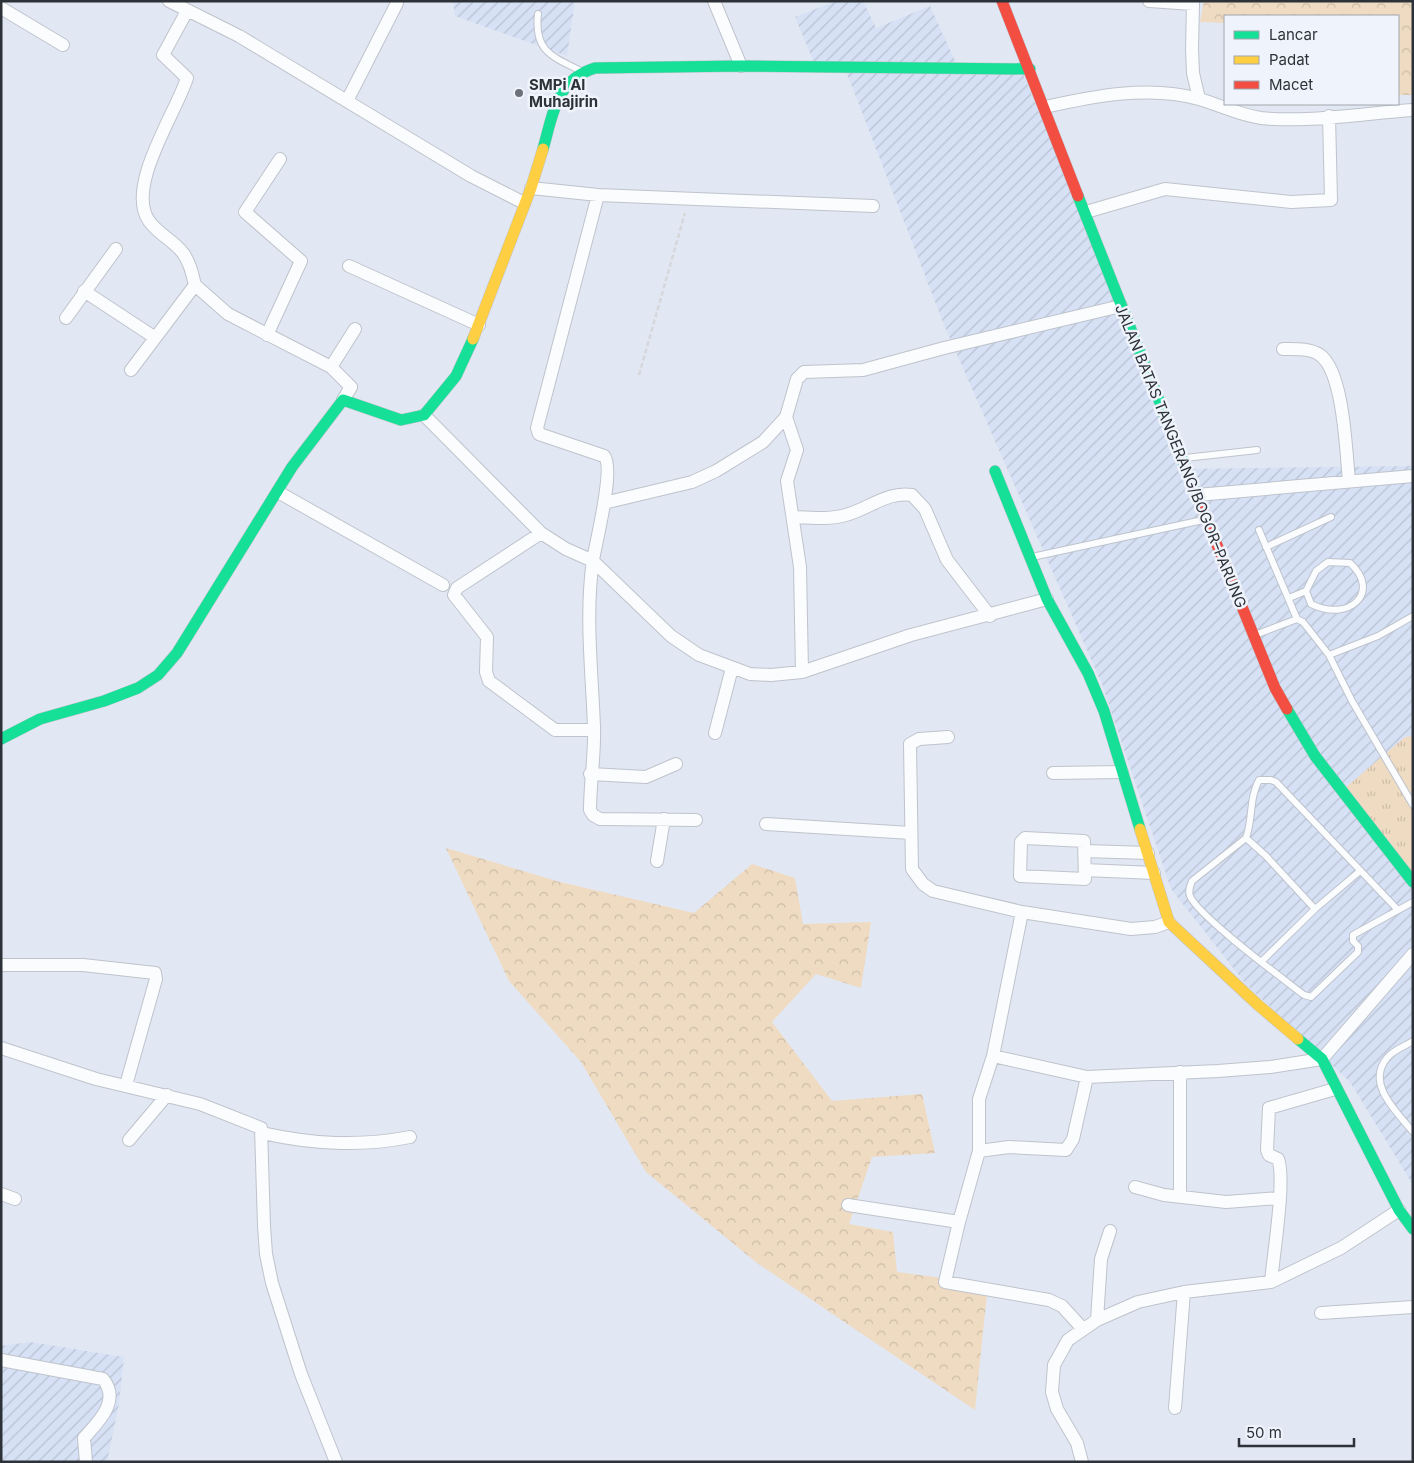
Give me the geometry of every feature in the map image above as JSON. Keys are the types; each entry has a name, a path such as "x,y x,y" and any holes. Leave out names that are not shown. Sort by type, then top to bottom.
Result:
{"street":[{"path":"169,1 239,36 471,176 524,203"},
{"path":"714,1 741,66"},
{"name":"JALAN BATAS TANGERANG/BOGOR–PARUNG","path":"1002,1 1181,458 1275,688 1291,719 1315,756 1413,882"},
{"path":"1149,1 1193,4 1193,74 1199,99"},
{"path":"347,101 397,3"},
{"path":"1,8 63,45"},
{"path":"1,739 40,719 104,701 138,688 158,675 176,652 315,434 343,400 351,387 331,367 228,314 195,285 190,265 182,252 149,221 142,207 149,162 187,78 163,55 187,11"},
{"path":"343,400 401,420 424,415 456,376 479,325 531,188 559,96 568,83 582,72 595,68 741,66 1030,69"},
{"path":"1045,107 1111,94 1148,93 1199,99 1247,116 1262,118 1330,116 1413,110"},
{"path":"1086,212 1165,190 1291,202 1331,200 1330,116"},
{"path":"267,335 301,261 245,212 280,159"},
{"path":"531,188 598,195 873,206"},
{"path":"598,195 537,428 539,434 604,456 607,459 604,503 593,561 589,612 594,730 590,774 590,810 593,816 600,818 696,820"},
{"path":"66,318 116,249"},
{"path":"349,266 382,283 479,325"},
{"path":"131,370 195,285"},
{"path":"84,292 154,337"},
{"path":"604,503 692,482 716,471 763,442 786,417 797,380 804,372 863,370 944,348 1121,306"},
{"path":"331,367 355,329"},
{"path":"1283,349 1314,352 1322,356 1327,363 1342,408 1349,481"},
{"path":"424,415 541,533 566,549 593,561 671,636 699,655 750,674 771,675 802,672 911,636 1047,599"},
{"path":"786,417 797,450 788,481 800,567 802,672"},
{"path":"995,471 1047,599 1088,674 1104,711 1169,922 1257,1004 1322,1059 1335,1089 1399,1210 1413,1229"},
{"path":"1197,495 1413,476"},
{"path":"278,492 443,585"},
{"path":"794,517 834,518 849,515 886,498 902,493 912,495 925,510 947,560 990,616"},
{"path":"541,533 457,588 454,595 488,637 486,672 489,681 555,730 594,730"},
{"path":"715,733 732,668"},
{"path":"948,737 929,738 911,742 912,869 928,887 943,894 1022,912 1131,929 1154,927 1169,922"},
{"path":"590,774 646,777 676,764"},
{"path":"1054,773 1122,772"},
{"path":"657,861 664,818"},
{"path":"766,824 911,832"},
{"path":"1023,839 1083,841 1085,870 1085,879 1022,877 1019,874 1023,839"},
{"path":"1085,851 1148,854"},
{"path":"1085,870 1154,873"},
{"path":"1022,912 993,1056 979,1098 979,1150 945,1282 1049,1300 1062,1306 1083,1329"},
{"path":"993,1056 1087,1077 1270,1067 1322,1059 1413,954"},
{"path":"1,965 83,965 155,973 156,979 126,1085"},
{"path":"1,1048 96,1079 167,1095 260,1127 262,1133 266,1254 272,1283 301,1374 336,1462"},
{"path":"1180,1072 1180,1196"},
{"path":"979,1150 1009,1147 1066,1150 1073,1139 1087,1077"},
{"path":"1271,1282 1279,1198 1279,1162 1268,1153 1266,1148 1268,1108 1335,1089"},
{"path":"129,1140 167,1095"},
{"path":"262,1133 333,1144 377,1143 410,1137"},
{"path":"1135,1187 1180,1196 1226,1202 1279,1198"},
{"path":"1,1194 15,1199"},
{"path":"848,1205 959,1222"},
{"path":"1082,1462 1077,1443 1054,1400 1052,1383 1054,1365 1061,1349 1068,1340 1097,1320 1138,1302 1184,1292 1271,1282 1341,1248 1399,1210"},
{"path":"1097,1320 1101,1259 1110,1231"},
{"path":"1175,1408 1184,1292"},
{"path":"1321,1314 1413,1307"},
{"path":"1,1360 103,1379 109,1391 109,1402 106,1412 84,1438 86,1462"}],"lane":[{"path":"538,14 538,40 544,50 582,72"},
{"path":"1181,458 1256,450"},
{"path":"1266,548 1331,517"},
{"path":"1030,557 1207,519"},
{"path":"1259,530 1297,619 1303,622 1329,655 1352,701 1413,805"},
{"path":"1289,598 1306,591 1316,572 1328,562 1350,563 1359,572 1362,579 1362,591 1357,601 1344,610 1335,612 1322,610 1311,604 1306,591"},
{"path":"1329,655 1378,636 1413,616"},
{"path":"1254,635 1297,619"},
{"path":"1398,910 1276,782 1271,780 1259,780 1254,788 1250,827 1246,838 1192,881 1189,893 1196,906 1261,962 1304,995 1311,997 1358,952 1358,946 1353,941 1353,935 1413,902"},
{"path":"1246,838 1266,856 1315,909"},
{"path":"1261,962 1315,909 1360,871"},
{"path":"1413,1041 1387,1058 1380,1072 1381,1092 1413,1132"}],"path":[{"path":"639,375 689,199"}],"shaded area":[{"path":"453,1 575,1 567,56 455,16"},
{"path":"836,1 863,1 876,28 930,6 956,63 1019,63 1183,469 1413,466 1413,736 1405,737 1413,885 1413,1185 1350,1082 1245,983 1171,889 1102,684 944,325 844,66 817,70 795,17"},
{"path":"30,1342 124,1357 119,1404 107,1462 1,1462 1,1346"}],"green space":[{"path":"1204,1 1413,1 1413,95 1399,95 1399,15 1224,15 1224,23 1200,22"},
{"path":"1413,736 1413,885 1339,793 1405,737"},
{"path":"446,848 560,882 694,913 752,864 795,878 803,924 871,922 861,988 816,974 772,1022 832,1101 922,1094 935,1153 872,1157 849,1224 893,1232 897,1272 988,1284 975,1410 757,1263 646,1172 581,1062 509,981"}],"traffic: fast":[{"path":"543,149 554,111 564,90 582,73 595,68 741,66 1030,69"},
{"path":"1078,196 1195,491"},
{"path":"1,739 40,719 104,701 138,688 158,675 177,653 292,467 343,400 401,420 424,415 456,376 473,339"},
{"path":"995,471 1047,599 1088,673 1104,711 1140,829"},
{"path":"1287,709 1315,756 1413,882"},
{"path":"1298,1039 1322,1059 1399,1210 1413,1229"}],"traffic: slow":[{"path":"473,339 531,188 543,149"},
{"path":"1140,829 1169,922 1257,1004 1298,1039"}],"traffic: jam":[{"path":"1002,1 1078,196"},
{"path":"1195,491 1275,688 1287,709"}],"place":[{"name":"SMPi Al Muhajirin","path":"519,93"}]}
